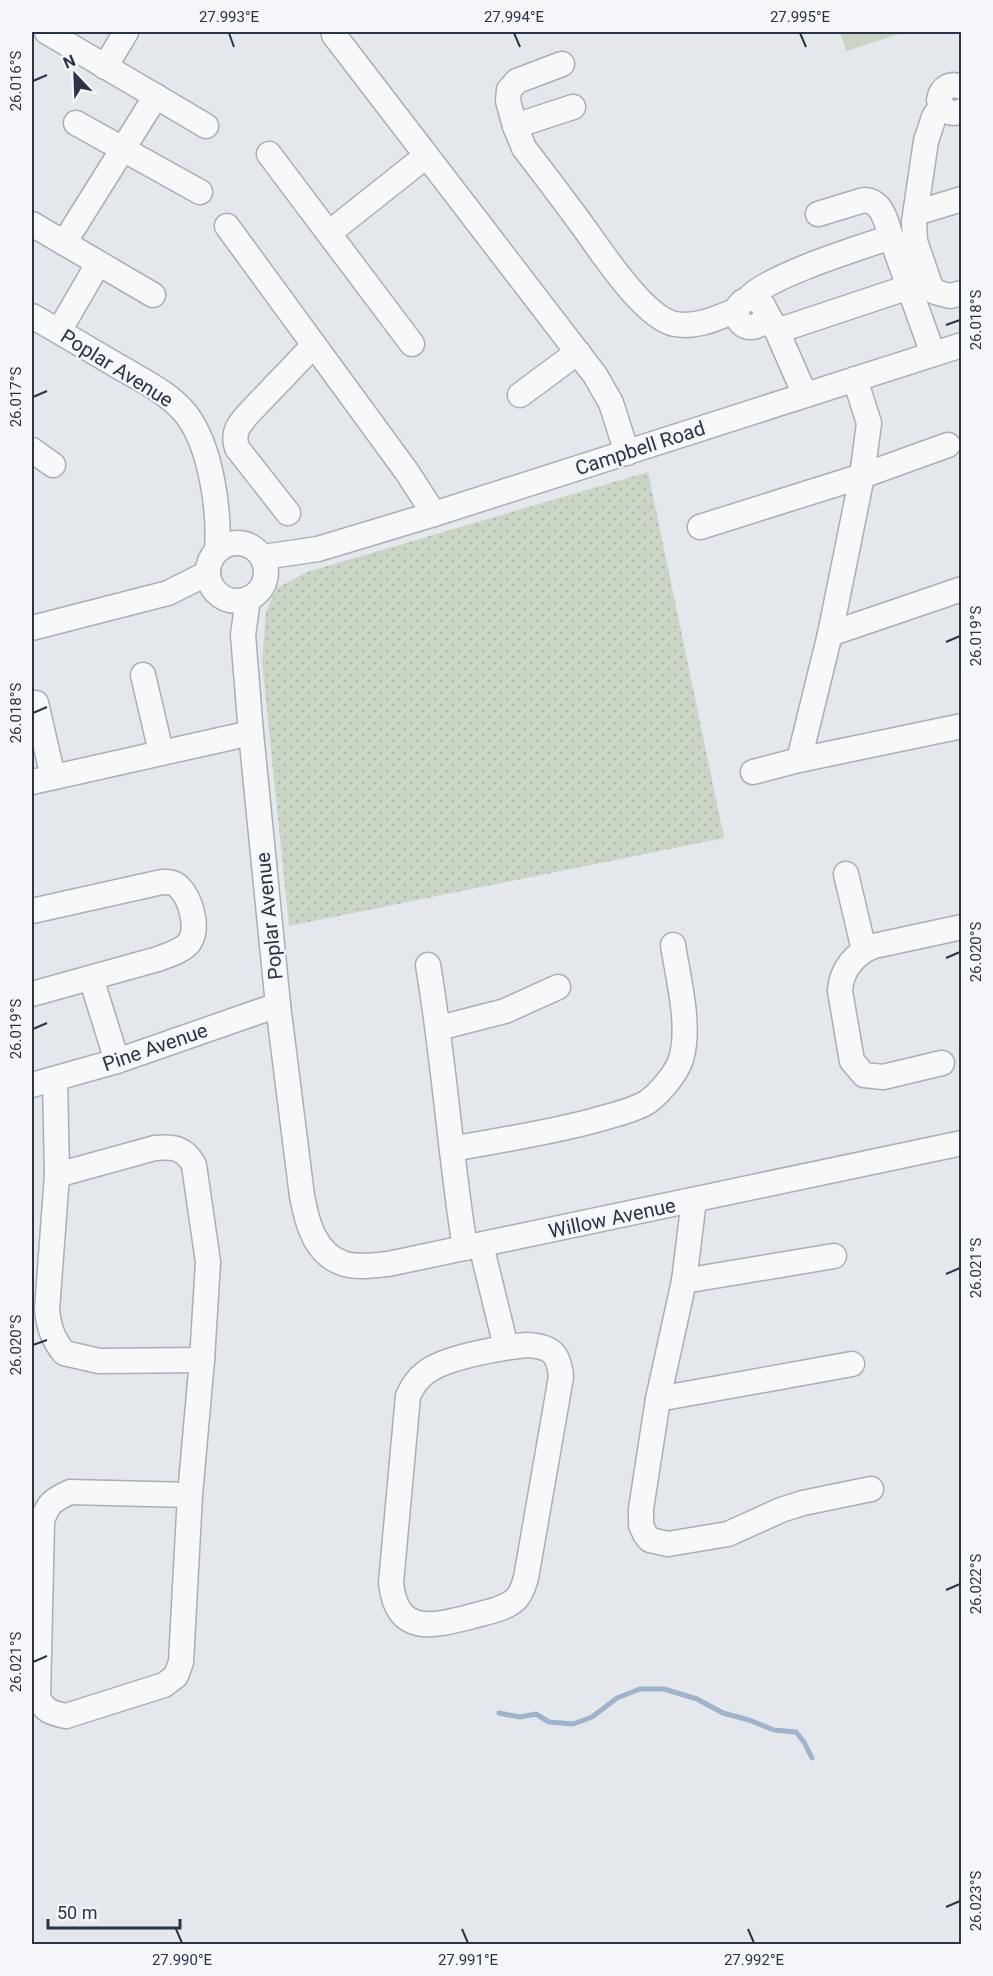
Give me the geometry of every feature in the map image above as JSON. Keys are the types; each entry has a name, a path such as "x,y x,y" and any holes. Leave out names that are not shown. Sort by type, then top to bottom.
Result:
{"street":[{"path":"47,32 206,126"},
{"path":"105,67 126,32"},
{"path":"334,35 598,380 611,403 627,453"},
{"path":"562,64 517,81 509,90 508,101 524,148 622,279 652,311 672,324 690,325 749,314 777,331 797,398"},
{"path":"962,87 953,84 943,90 940,95 951,108 932,123 926,141 916,213 915,241 930,285 935,292 943,296 962,293"},
{"path":"64,243 156,96"},
{"path":"515,126 573,107"},
{"path":"76,123 200,192"},
{"path":"268,154 412,344"},
{"path":"329,233 426,156"},
{"path":"916,213 962,199"},
{"path":"818,214 864,200 871,200 878,205 933,354"},
{"path":"32,224 153,295"},
{"path":"227,226 407,472 434,514"},
{"path":"749,314 756,290 784,277 891,237"},
{"path":"58,331 98,264"},
{"path":"777,331 909,287"},
{"path":"749,314 766,339 797,398"},
{"name":"Poplar Avenue","path":"32,316 162,393 184,412 198,432 217,498 226,576 243,635 278,1005 302,1196"},
{"path":"288,513 237,448 236,431 239,424 314,345"},
{"name":"Campbell Road","path":"265,565 434,514 962,345"},
{"path":"520,395 578,352"},
{"path":"799,760 830,634 862,476 869,423 855,379"},
{"path":"700,527 862,476 948,445"},
{"path":"32,450 53,465"},
{"path":"32,628 226,576 253,547 265,565 261,588 256,594 226,576"},
{"path":"830,634 962,589"},
{"path":"143,675 161,752"},
{"path":"36,703 42,780 251,733"},
{"path":"753,772 799,760 962,726"},
{"path":"846,873 864,950"},
{"path":"32,911 162,882 173,883 180,888 188,900 194,923 192,937 187,945 176,952 32,994"},
{"path":"942,1063 883,1077 864,1076 855,1067 851,1055 841,984 845,969 864,950 962,927"},
{"path":"452,1149 578,1125 646,1103 662,1088 681,1060 684,1045 684,1019 673,945"},
{"path":"428,965 439,1028 457,1196 506,1347"},
{"path":"91,978 117,1061"},
{"path":"439,1028 505,1011 558,987"},
{"name":"Pine Avenue","path":"32,1085 117,1061 278,1005"},
{"path":"55,1079 57,1175 47,1310 49,1327 54,1340 64,1353 99,1361 202,1360"},
{"name":"Willow Avenue","path":"302,1196 306,1221 315,1239 327,1253 346,1264 362,1266 388,1264 962,1143"},
{"path":"57,1175 162,1147 178,1148 190,1158 194,1165 208,1262 190,1495 181,1662 176,1676 164,1685 66,1716 51,1713 43,1708 38,1698 42,1521 47,1507 56,1498 70,1492 190,1495"},
{"path":"694,1200 684,1281 658,1399 640,1509 641,1525 645,1534 650,1540 668,1544 728,1534 781,1510 803,1503 871,1489"},
{"path":"684,1281 834,1256"},
{"path":"538,1346 549,1350 560,1364 561,1377 526,1578 517,1598 496,1610 440,1625 413,1622 405,1618 398,1607 392,1596 391,1583 408,1396 418,1379 437,1366 506,1347 538,1346"},
{"path":"658,1399 852,1364"}],"green space":[{"path":"840,32 906,32 846,51"},
{"path":"648,472 724,838 289,926 262,662 266,612 277,588 307,572"}],"waterway":[{"path":"499,1713 520,1717 536,1714 549,1722 573,1724 592,1717 617,1698 640,1689 664,1689 697,1699 723,1713 774,1730 796,1732 812,1758"}]}
